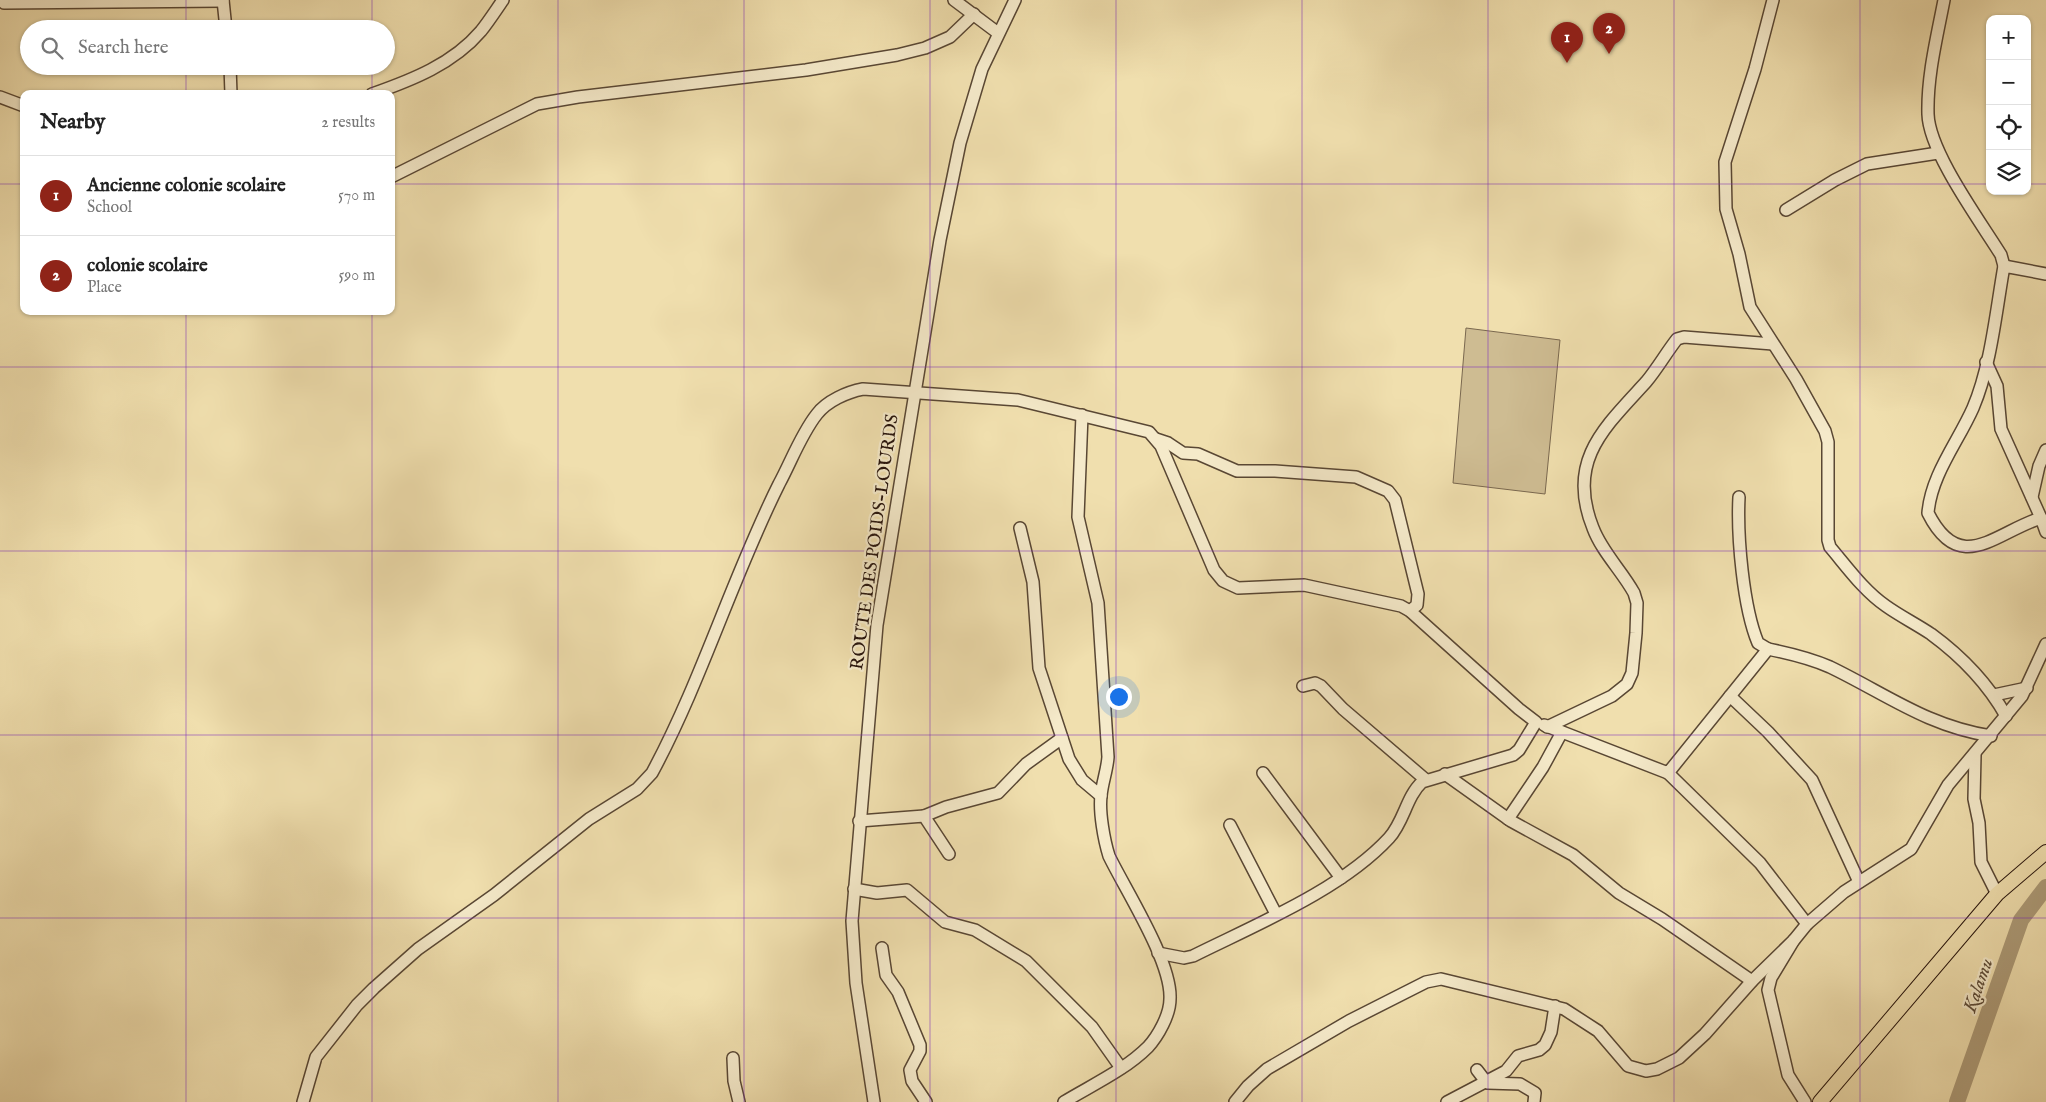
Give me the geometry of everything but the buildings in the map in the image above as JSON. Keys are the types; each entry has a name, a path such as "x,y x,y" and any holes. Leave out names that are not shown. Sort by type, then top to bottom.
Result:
{"main road":[{"path":"1820,1102 1996,894 2046,852"}],"street":[{"path":"383,90 413,79 450,58 480,32 503,0"},
{"path":"954,0 998,33"},
{"name":"ROUTE DES POIDS-LOURDS","path":"874,1102 855,974 852,920 877,625 940,240 960,143 982,69 1015,0"},
{"path":"1773,0 1755,69 1724,169 1726,209 1739,254 1748,300 1796,379 1827,437 1828,540 1830,547 1885,605 1942,642 1994,695 2006,716"},
{"path":"1944,0 1933,63 1928,113 1930,126 1938,153 2001,255 2004,266 1986,362 1973,408 1937,480 1928,513 1941,534 1954,543 1967,546 1992,542 2017,526 2041,518"},
{"path":"4,3 223,1 225,20"},
{"path":"395,175 537,104 578,97 806,70 897,55 925,48 950,37 974,14"},
{"path":"230,75 231,90"},
{"path":"0,97 20,104"},
{"path":"1786,210 1835,180 1867,164 1938,153"},
{"path":"2004,266 2046,274"},
{"path":"1547,727 1622,690 1632,673 1636,633 1634,593 1594,530 1584,495 1586,473 1598,436 1646,382 1677,339 1684,337 1773,344"},
{"path":"1986,362 1997,386 2001,429 2046,531"},
{"path":"303,1102 316,1057 356,1005 374,988 424,945 494,895 589,819 637,788 652,773 711,644 755,534 816,414 827,405 855,390 998,398 1082,415 1148,432 1156,439 1168,443 1183,453 1198,454 1238,471 1275,471 1356,477 1388,491 1395,500 1418,594 1417,605 1410,611"},
{"path":"1064,1102 1121,1068 1149,1046 1169,1008 1170,989 1158,953 1108,856 1100,796 1107,772 1107,730 1098,603 1078,517 1082,415"},
{"path":"1156,439 1183,495 1214,570 1223,581 1238,588 1304,585 1400,606 1410,611 1536,722 1668,773 1760,863 1807,924"},
{"path":"2032,497 2037,471 2046,450"},
{"path":"1739,497 1739,538 1748,600 1758,643 1768,649 1829,667 1891,701 1952,728 1991,736"},
{"path":"1020,528 1033,582 1039,668 1075,771 1100,796"},
{"path":"1235,1102 1248,1086 1267,1069 1349,1021 1433,980 1441,979 1555,1006 1582,1019 1598,1031 1628,1066 1646,1070 1657,1069 1679,1058 1705,1034 1752,981 1794,940 1807,924 1859,882 1911,849 1939,799 1991,736 2027,688 2046,644"},
{"path":"1668,773 1768,649"},
{"path":"1303,686 1315,683 1321,686 1343,709 1426,780"},
{"path":"1994,695 2027,688"},
{"path":"1730,696 1768,732 1812,780 1859,882"},
{"path":"1158,953 1184,958 1193,956 1276,914 1341,878 1388,839 1417,787 1426,780 1513,755 1519,750 1536,722"},
{"path":"1508,819 1562,732"},
{"path":"859,821 924,816 946,807 998,793 1026,764 1062,738"},
{"path":"1975,755 1974,799 1979,823 1981,862 1996,894"},
{"path":"1263,773 1341,878"},
{"path":"1445,774 1508,819 1572,855 1619,893 1662,919 1752,981"},
{"path":"924,816 949,854"},
{"path":"1230,825 1276,914"},
{"path":"854,889 877,893 907,890 945,922 976,930 1026,961 1092,1027 1121,1068"},
{"path":"1794,940 1771,978 1768,990 1788,1075 1805,1102"},
{"path":"882,948 886,975 898,992 920,1045 920,1051 910,1070 912,1081 926,1102"},
{"path":"1447,1102 1487,1083 1506,1071 1515,1058 1539,1050 1545,1045 1551,1032 1555,1006"},
{"path":"734,1058 734,1081 739,1102"},
{"path":"1477,1070 1487,1083"},
{"path":"1487,1083 1520,1084 1535,1093 1534,1102"}],"shaded area":[{"path":"1466,328 1560,340 1545,494 1453,483"}],"waterway":[{"name":"Kalamu","path":"1957,1102 2021,920 2046,887"}],"place":[{"name":"colonie scolaire","path":"1609,54"},
{"name":"Ancienne colonie scolaire","path":"1567,63"}]}
